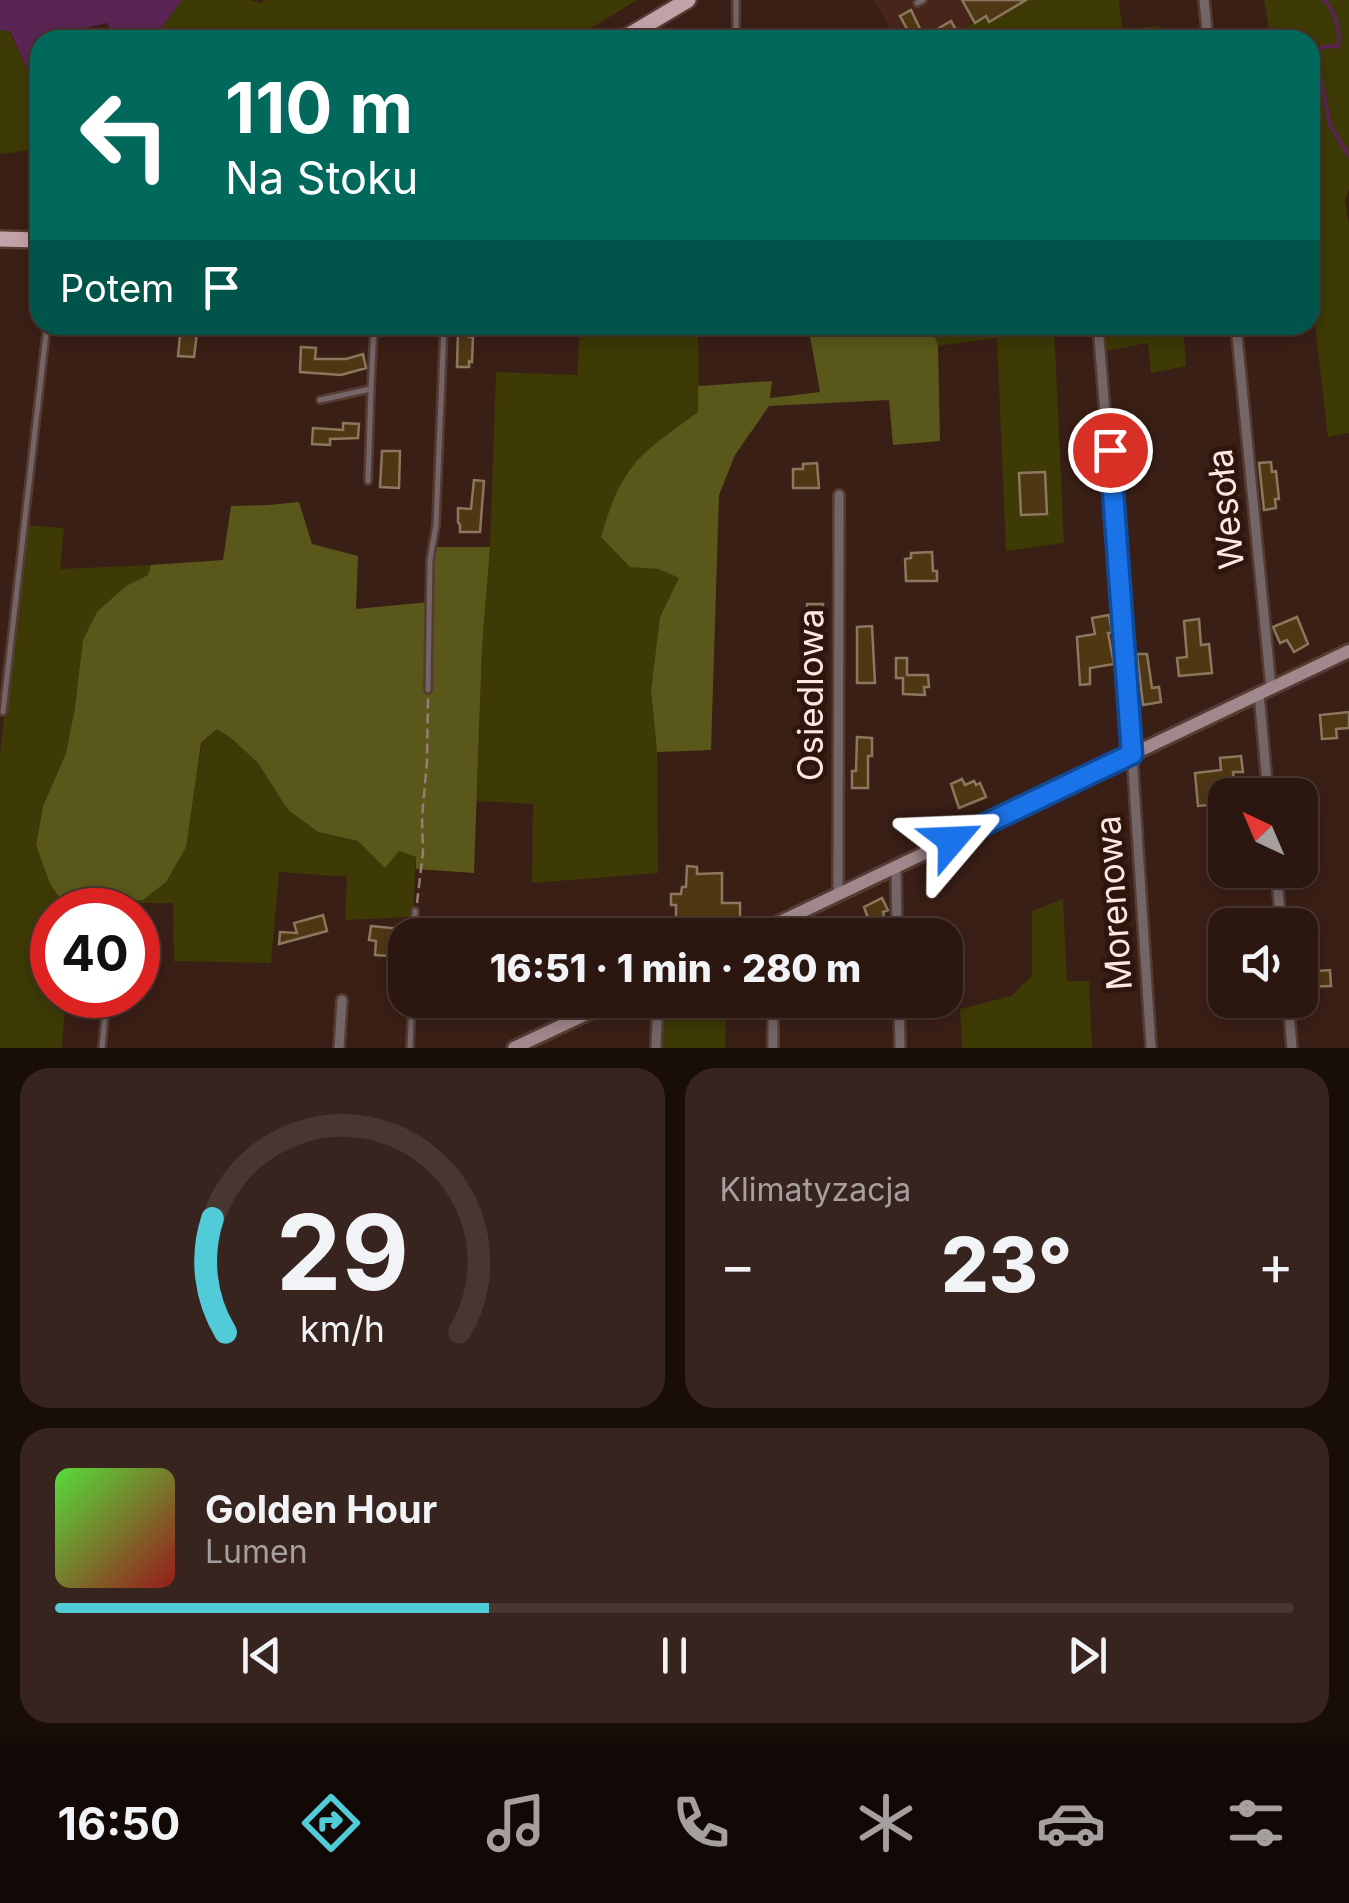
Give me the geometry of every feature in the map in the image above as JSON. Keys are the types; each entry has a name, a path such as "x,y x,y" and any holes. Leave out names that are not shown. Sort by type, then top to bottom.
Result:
{"main road":[{"path":"638,30 688,0"},
{"path":"0,239 30,240"}],"street":[{"path":"1204,0 1207,30"},
{"name":"Morenowa","path":"1099,335 1151,1048"},
{"name":"Wesoła","path":"1237,335 1265,690 1268,778"},
{"name":"Osiedlowa","path":"838,895 839,496"},
{"path":"795,918 1349,651"},
{"path":"896,868 897,918"},
{"path":"339,1048 342,1000"},
{"path":"514,1048 578,1018"},
{"path":"656,1048 657,1018"},
{"path":"772,1018 772,1048"},
{"path":"899,1018 900,1048"},
{"path":"1290,1018 1292,1048"}],"lane":[{"path":"736,0 736,30"},
{"path":"3,712 45,335"},
{"path":"368,481 374,335"},
{"path":"428,690 430,560 436,526 444,335"},
{"path":"320,400 371,388"},
{"path":"415,911 415,918"},
{"path":"102,1048 105,1018"},
{"path":"410,1048 411,1018"}],"path":[{"path":"415,911 423,852 428,690"}],"shaded area":[{"path":"0,0 182,0 160,30 111,30 107,23 77,30 30,30 30,73 10,31 0,30"},
{"path":"182,0 637,0 588,30 160,30"},
{"path":"874,0 1012,0 961,30 891,30"},
{"path":"1012,0 1119,0 1122,30 968,30"},
{"path":"1264,0 1349,0 1349,189 1345,200 1349,224 1349,433 1328,437 1316,335 1320,335 1320,30 1269,30"},
{"path":"1159,26 1159,30 1122,30"},
{"path":"0,30 9,31 30,73 30,150 0,154"},
{"path":"579,335 698,335 699,412 668,434 630,566 659,568 680,578 660,617 651,690 657,752 658,873 532,883 533,804 477,801 496,372 577,375"},
{"path":"810,335 934,335 938,346 940,441 893,445 889,400 769,406 735,455 719,495 711,750 657,752 651,690 660,617 679,578 659,569 630,567 601,537 620,486 636,462 698,412 698,386 772,381 770,398 820,392"},
{"path":"934,335 1054,335 1064,543 1006,551 997,338 938,346"},
{"path":"1104,335 1184,335 1186,366 1151,373 1148,343 1106,351"},
{"path":"299,502 312,544 358,556 356,609 429,602 435,547 490,547 482,648 474,873 416,869 416,857 399,851 385,868 358,841 318,832 288,810 258,763 217,729 201,743 186,847 166,882 158,888 53,888 36,845 43,806 66,753 83,640 97,612 126,586 148,575 151,565 223,560 231,506"},
{"path":"26,525 64,528 60,569 151,565 148,575 126,586 75,708 66,753 43,806 36,845 53,888 30,888 30,1018 64,1018 62,1048 0,1048 0,753"},
{"path":"217,729 231,738 258,763 288,810 318,832 358,841 385,867 399,851 416,857 413,917 345,920 347,877 279,872 271,963 174,961 173,903 160,903 160,888 148,888 194,787 202,743"},
{"path":"1063,899 1067,981 1089,981 1092,1048 962,1048 963,1008 1011,996 1032,976 1032,911"},
{"path":"726,1018 725,1048 661,1048 662,1021"}],"building":[{"path":"962,0 1026,0 989,22 986,16 975,23"},
{"path":"911,10 921,30 908,30 900,16"},
{"path":"951,21 956,30 936,30"},
{"path":"180,335 197,335 194,357 178,356"},
{"path":"458,335 469,335 473,337 472,362 469,361 469,367 457,367"},
{"path":"301,347 316,348 315,359 346,359 363,354 366,368 341,375 300,372"},
{"path":"343,423 359,424 358,438 330,439 330,445 312,444 313,428 343,430"},
{"path":"382,451 400,451 399,488 380,487"},
{"path":"1233,456 1238,502 1224,504 1218,458"},
{"path":"1271,462 1279,499 1275,499 1276,508 1264,510 1259,463"},
{"path":"817,463 819,488 793,488 793,469"},
{"path":"1045,472 1047,514 1021,515 1019,473"},
{"path":"474,480 484,481 480,532 460,532 458,508 471,509"},
{"path":"932,552 937,581 906,581 905,559 911,558 911,553"},
{"path":"807,604 823,604 821,654 816,661 805,661"},
{"path":"1109,615 1114,664 1090,668 1090,684 1080,685 1077,637 1095,634 1092,618"},
{"path":"1297,617 1308,644 1294,652 1287,640 1280,643 1273,627"},
{"path":"1199,619 1201,645 1209,644 1212,673 1179,676 1177,658 1187,657 1184,621"},
{"path":"872,626 875,683 857,683 857,627"},
{"path":"1137,654 1147,654 1152,688 1159,687 1161,702 1143,705"},
{"path":"896,658 907,658 907,675 928,675 925,695 903,694 903,678 896,678"},
{"path":"1349,712 1349,728 1336,729 1337,738 1322,739 1320,715"},
{"path":"857,737 872,738 868,788 852,788"},
{"path":"1241,756 1243,772 1233,772 1234,778 1208,778 1208,805 1198,806 1195,773 1221,770 1220,758"},
{"path":"962,779 965,785 980,783 986,797 959,808 951,784"},
{"path":"687,866 697,867 697,874 722,873 722,903 740,903 740,918 676,918 671,894 681,894 682,887 686,887"},
{"path":"882,898 888,910 883,912 885,918 868,918 864,907"},
{"path":"323,915 327,931 279,944 280,932 297,933 294,923"},
{"path":"371,926 388,928 388,956 375,955 376,941 369,940"},
{"path":"1330,970 1331,986 1318,986 1318,971"}],"waterway":[{"path":"1320,48 1338,46 1339,34 1324,0"},
{"path":"1320,76 1330,125 1349,156"}],"route":[{"path":"952,840 1132,754 1110,450"}]}
